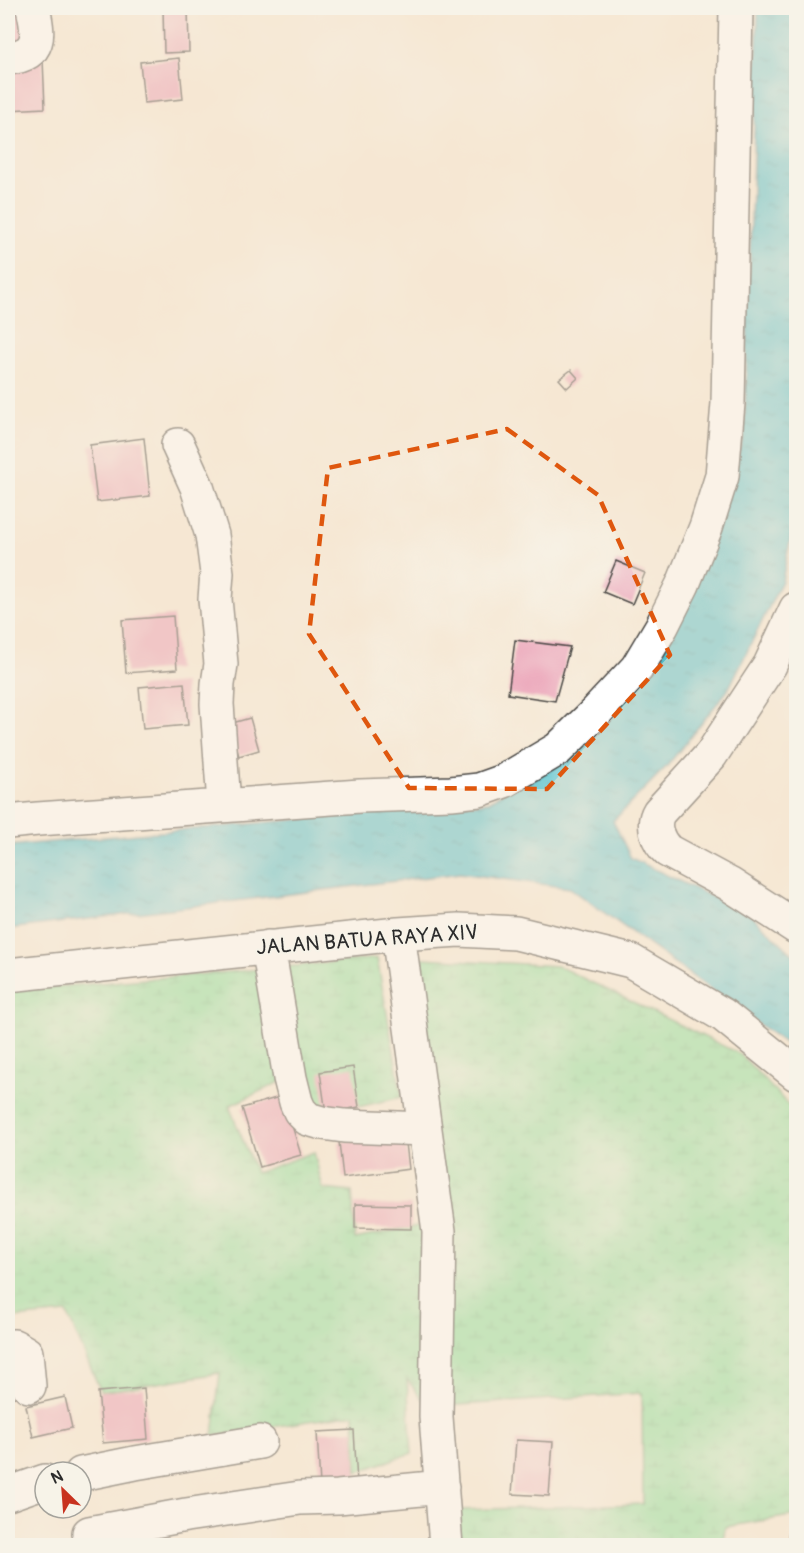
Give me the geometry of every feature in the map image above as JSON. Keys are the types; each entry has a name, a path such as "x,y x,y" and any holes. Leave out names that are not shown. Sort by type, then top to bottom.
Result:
{"street":[{"path":"8,58 19,56 30,50 35,42 38,30 33,8"},
{"path":"8,822 224,805 479,790 504,781 558,749 596,713 637,668 683,584 706,527 722,476 728,403 736,8"},
{"path":"178,445 197,487 212,535 218,573 215,599 221,664 217,704 224,805"},
{"path":"796,609 770,665 711,755 659,812 656,817 656,827 659,839 668,851 729,884 796,927"},
{"name":"JALAN BATUA RAYA XIV","path":"8,975 398,934 459,930 516,933 631,962 723,1015 796,1074"},
{"path":"398,934 439,1231 436,1417 447,1545"},
{"path":"268,947 290,1078 300,1111 308,1119 322,1123 425,1129"},
{"path":"8,1346 14,1346 26,1353 29,1386"},
{"path":"93,1472 260,1442"},
{"path":"8,1494 33,1485"},
{"path":"89,1533 186,1515 300,1498 338,1497 442,1487"}],"path":[{"path":"788,1545 796,1489"}],"highlighted area":[{"path":"507,429 598,495 670,655 547,789 409,788 309,634 328,468"}],"green space":[{"path":"407,957 558,966 740,1054 796,1113 796,1515 725,1527 723,1545 436,1545 432,1511 643,1504 642,1393 428,1407 407,1379 412,1453 357,1472 354,1414 213,1436 220,1373 101,1392 67,1313 14,1318 8,1305 8,991 377,958 402,1097 305,1119 293,1076 229,1106 256,1173 314,1152 323,1189 352,1192 355,1239 426,1224"}],"water":[{"path":"758,8 796,8 796,512 782,581 728,690 667,766 613,821 631,858 752,916 796,957 796,1051 570,888 460,873 8,929 8,846 488,802 574,747 701,556 744,436"}],"building":[{"path":"8,8 24,8 30,43 8,47"},
{"path":"163,8 188,8 189,52 164,53"},
{"path":"179,58 183,99 144,103 140,62"},
{"path":"43,59 45,108 8,110 8,61"},
{"path":"571,370 578,378 567,388 559,379"},
{"path":"144,438 150,496 97,502 90,445"},
{"path":"616,561 645,573 632,604 603,592"},
{"path":"173,616 177,669 126,673 122,620"},
{"path":"515,640 570,647 555,701 508,694"},
{"path":"184,683 188,725 143,729 139,687"},
{"path":"250,718 259,750 239,756 229,724"},
{"path":"353,1067 359,1107 326,1113 320,1072"},
{"path":"283,1096 301,1155 260,1167 242,1108"},
{"path":"405,1134 409,1169 343,1178 339,1142"},
{"path":"355,1204 411,1205 411,1229 355,1228"},
{"path":"11,1377 18,1396 9,1399 8,1378"},
{"path":"144,1388 148,1439 103,1443 98,1392"},
{"path":"65,1397 72,1428 33,1437 26,1406"},
{"path":"354,1430 357,1483 320,1485 317,1432"},
{"path":"516,1440 553,1442 549,1496 512,1494"}]}
